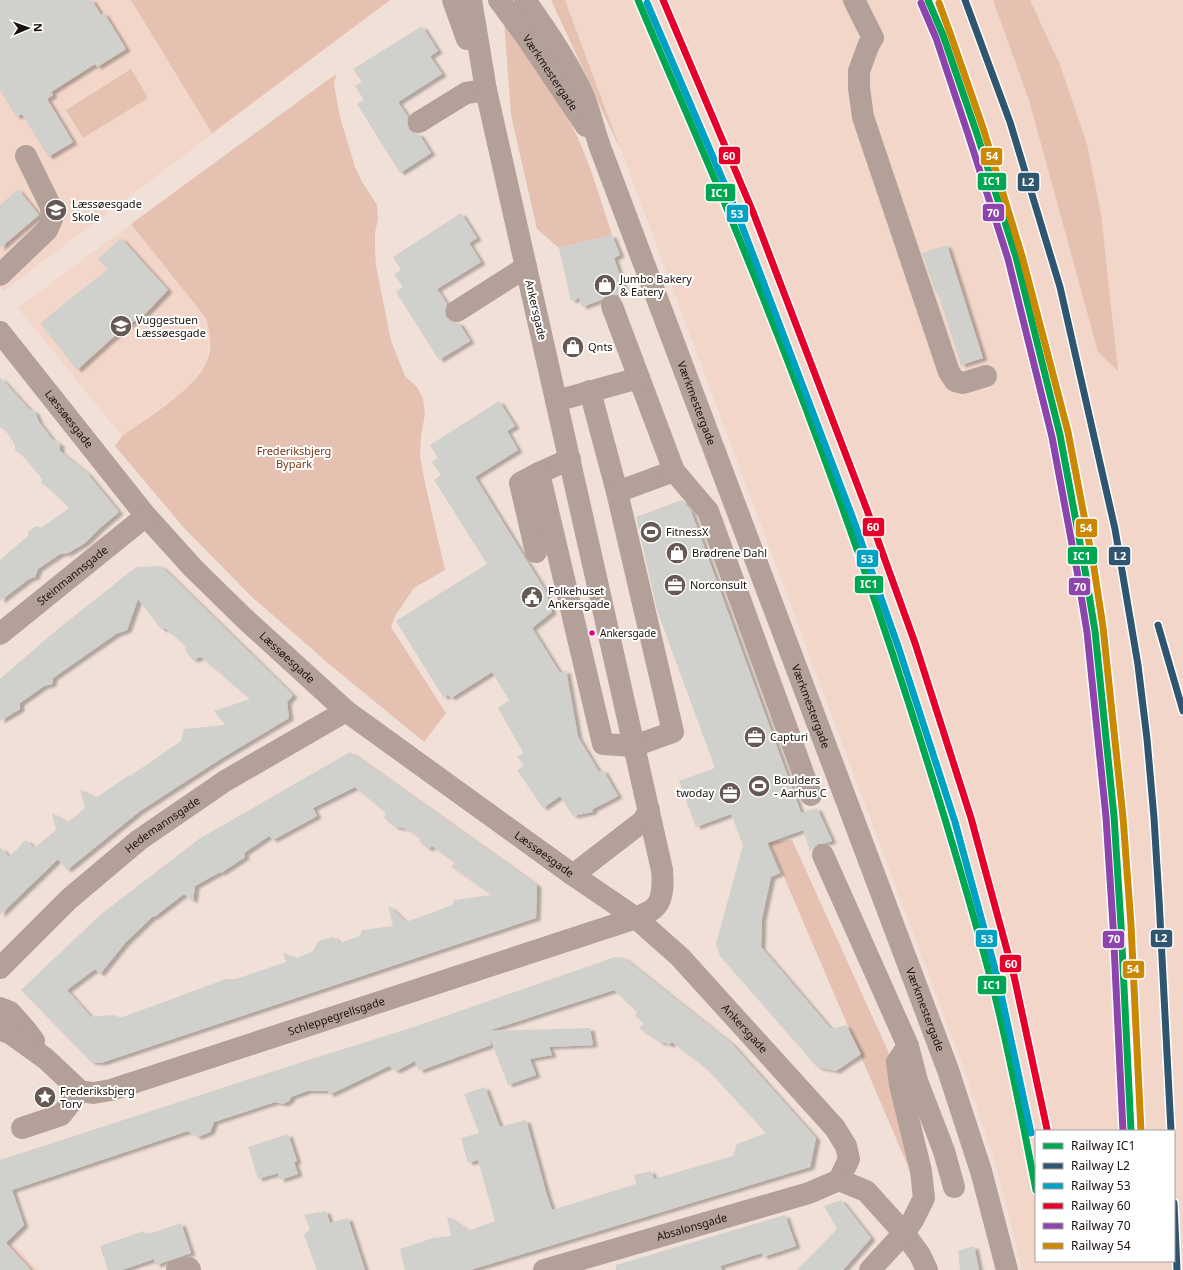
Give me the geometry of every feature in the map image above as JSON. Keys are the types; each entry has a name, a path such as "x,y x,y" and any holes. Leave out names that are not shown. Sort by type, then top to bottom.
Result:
{"street":[{"name":"Ankersgade","path":"453,0 486,90"},
{"name":"Ankersgade","path":"470,0 486,90 662,870 663,885 659,901 654,909 636,918 680,957 835,1128 846,1146 849,1158 839,1180"},
{"name":"Værkmestergade","path":"499,0 526,35 600,147"},
{"name":"Værkmestergade","path":"525,0 543,25 583,95 600,147 948,1070 981,1171 1006,1270"},
{"path":"854,0 873,38 869,44 859,71 859,88 863,117 949,372 955,381 963,383 986,376"},
{"path":"419,122 466,93 486,90"},
{"path":"0,275 47,230 52,219 51,207 26,156"},
{"path":"457,311 526,267"},
{"path":"612,306 674,471 708,511 811,795"},
{"name":"Læssøesgade","path":"0,332 146,516 193,568 233,607 346,711 573,875 636,918"},
{"path":"556,401 639,378"},
{"path":"539,473 603,744 634,746 673,732 617,492 590,391"},
{"path":"536,552 520,483 570,459"},
{"path":"617,492 674,471"},
{"name":"Steinmannsgade","path":"0,634 146,516"},
{"name":"Hedemannsgade","path":"0,968 68,899 139,840 225,781 346,711"},
{"path":"573,875 643,821 649,810"},
{"path":"823,855 908,1046 917,1080 944,1151 954,1188"},
{"name":"Schleppegrellsgade","path":"80,1091 93,1093 111,1090 636,918"},
{"path":"0,1008 10,1012 14,1016 26,1030 46,1059"},
{"path":"0,1030 10,1033 46,1059 80,1091 60,1115 22,1128"},
{"path":"870,1270 904,1233 913,1220 924,1198 920,1171 900,1085 897,1062 908,1046"},
{"path":"839,1180 866,1191 904,1233 920,1255 927,1270"},
{"name":"Absalonsgade","path":"544,1270 810,1193 839,1180"},
{"path":"177,1270 190,1268 190,1270"}],"shaded area":[{"name":"Læssøesgade Skole","path":"0,0 390,0 4,291 0,287"},
{"path":"565,0 1183,0 1183,1270 1022,1270 996,1166 962,1064"},
{"name":"Vuggestuen Læssøesgade","path":"131,224 206,318 210,334 207,361 188,388 122,436 18,308"},
{"path":"0,1230 38,1270 0,1270"}],"green space":[{"path":"131,0 390,0 212,133"},
{"path":"551,0 565,0 621,151"},
{"path":"993,0 1030,0 1060,65 1087,144 1101,214 1118,371 1098,352 1029,100"},
{"path":"504,21 571,124 589,165 612,235 559,248 537,229 511,115"},
{"path":"131,69 148,98 83,138 66,110"},
{"name":"Frederiksbjerg Bypark","path":"336,74 334,85 340,117 355,167 361,180 377,205 378,219 375,233 376,266 391,341 405,376 417,387 423,399 425,414 421,436 420,456 445,570 414,588 395,616 391,627 446,713 424,742 329,664 252,597 185,529 115,446 122,436 157,412 193,382 207,361 210,350 210,334 206,318 131,224"},
{"path":"792,840 888,1051 910,1151 913,1178 769,842"}],"building":[{"path":"0,0 92,0 101,15 104,13 126,49 97,67 95,64 51,92 53,95 47,99 73,142 48,157 22,114 16,117 0,90"},
{"path":"422,26 438,51 430,56 442,74 398,102 408,117 407,123 409,129 413,133 419,134 431,153 400,173 357,104 364,100 355,86 362,82 353,69"},
{"path":"18,189 39,215 0,248 0,205"},
{"path":"461,213 477,238 469,243 481,262 437,289 447,304 445,311 446,317 452,322 459,323 470,341 439,360 396,292 403,287 394,274 401,270 393,257"},
{"path":"612,235 620,255 614,258 625,291 616,295 608,294 601,300 582,307 579,298 571,301 559,248"},
{"path":"121,238 168,290 145,314 144,313 110,340 77,370 40,323 108,269 98,259"},
{"path":"947,245 983,358 961,365 938,293 936,294 922,253"},
{"path":"0,377 29,409 35,412 39,422 52,439 60,444 60,451 87,473 119,512 85,543 68,553 60,554 38,569 35,577 29,579 0,601 0,560 28,536 28,532 36,526 41,528 69,508 49,488 41,483 42,479 22,455 15,450 15,445 6,431 0,427"},
{"path":"499,401 515,426 507,431 518,450 475,477 546,592 552,612 532,628 560,673 566,670 578,737 599,772 603,770 618,796 593,809 592,812 573,816 560,796 543,808 517,770 524,766 517,756 524,754 498,708 509,700 492,672 451,698 448,695 443,697 396,621 487,564 434,480 441,475 432,462 438,458 430,445"},
{"path":"682,500 691,511 801,813 817,808 832,841 818,844 810,851 803,830 767,843 780,873 771,877 762,918 761,947 831,1029 846,1025 861,1054 836,1071 817,1067 720,956 716,944 743,845 731,814 696,827 679,781 715,768 657,610 636,517"},
{"path":"161,566 293,695 287,702 289,718 222,758 140,811 67,870 58,859 0,915 0,847 9,857 26,840 34,848 56,830 52,813 67,823 85,808 80,789 96,798 181,741 184,729 225,725 214,711 250,699 201,657 193,660 185,650 186,646 166,629 161,629 138,599 127,630 116,634 53,678 52,684 44,686 20,703 20,709 0,721 0,679 53,633 136,567"},
{"path":"350,752 537,885 536,918 101,1063 91,1062 21,990 100,915 199,839","holes":["355,787 386,813 384,818 395,827 404,828 420,837 419,841 428,849 432,846 454,862 452,867 492,895 454,900 453,905 406,922 388,905 393,926 362,930 360,936 340,943 333,937 318,941 313,951 297,958 283,953 286,962 236,979 226,979 120,1018 113,1015 91,1017 67,990 95,969 100,974 125,943 152,917 184,894 193,901 195,886 220,872 221,873 245,857 244,853 269,836 273,840 317,816 313,808"]},
{"path":"615,957 624,958 732,1044 816,1138 810,1167 470,1270 405,1270 400,1249 433,1238 451,1236 447,1216 468,1231 495,1221 478,1160 468,1163 461,1138 479,1133 464,1094 485,1087 500,1127 526,1120 552,1210 636,1184 634,1175 651,1171 654,1179 733,1156 737,1144 766,1133 706,1068 672,1042 669,1045 664,1042 661,1043 639,1028 644,1023 635,1016 637,1012 614,990 488,1031 590,1028 593,1045 549,1047 552,1055 530,1059 536,1075 508,1085 490,1038 491,1045 419,1071 415,1061 396,1071 389,1066 329,1095 328,1091 307,1091 291,1097 289,1101 283,1104 275,1102 214,1122 210,1132 198,1137 188,1131 12,1190 24,1225 6,1243 31,1270 0,1270 0,1160 414,1027"},
{"path":"288,1134 297,1161 294,1162 298,1174 280,1180 278,1173 258,1179 248,1147"},
{"path":"841,1200 871,1238 843,1270 797,1270 837,1229 824,1206"},
{"path":"326,1211 330,1223 348,1218 365,1270 317,1270 304,1235 310,1229 304,1215"},
{"path":"785,1215 796,1246 763,1257 762,1253 720,1266 722,1270 616,1270 616,1265"},
{"path":"181,1223 191,1253 156,1265 154,1259 122,1270 108,1270 100,1246 144,1231 146,1235"},
{"path":"974,1246 979,1270 960,1270 958,1251"}],"rail line":[{"name":"IC1","path":"638,0 721,193 780,340 868,580 941,805 972,910 998,1006 1035,1185"},
{"name":"60","path":"663,0 753,212 867,510 915,643 971,818 1014,976 1047,1129"},
{"name":"IC1","path":"928,0 943,35 976,131 1016,257 1060,435 1085,570 1095,631 1114,816 1131,1130"},
{"name":"L2","path":"965,0 1010,122 1060,287 1115,529 1138,665 1147,739 1159,899 1171,1130"},
{"name":"53","path":"647,3 739,218 852,516 899,649 955,822 998,980 1031,1133"},
{"name":"70","path":"921,3 936,38 1008,259 1052,437 1077,571 1087,632 1106,817 1123,1130"},
{"name":"54","path":"939,3 983,128 1022,256 1068,432 1094,568 1103,627 1123,817 1131,925 1141,1130"},
{"name":"L2","path":"1158,625 1183,711"},
{"name":"L2","path":"1175,1225 1177,1270"}],"place":[{"name":"Læssøesgade Skole","path":"56,210"},
{"name":"Jumbo Bakery & Eatery","path":"605,285"},
{"name":"Vuggestuen Læssøesgade","path":"121,326"},
{"name":"Qnts","path":"573,347"},
{"name":"FitnessX","path":"651,532"},
{"name":"Brødrene Dahl","path":"677,553"},
{"name":"Norconsult","path":"675,585"},
{"name":"Folkehuset Ankersgade","path":"532,597"},
{"name":"Ankersgade","path":"592,633"},
{"name":"Capturi","path":"755,737"},
{"name":"Boulders - Aarhus C","path":"759,786"},
{"name":"twoday","path":"730,793"},
{"name":"Frederiksbjerg Torv","path":"45,1097"}]}
